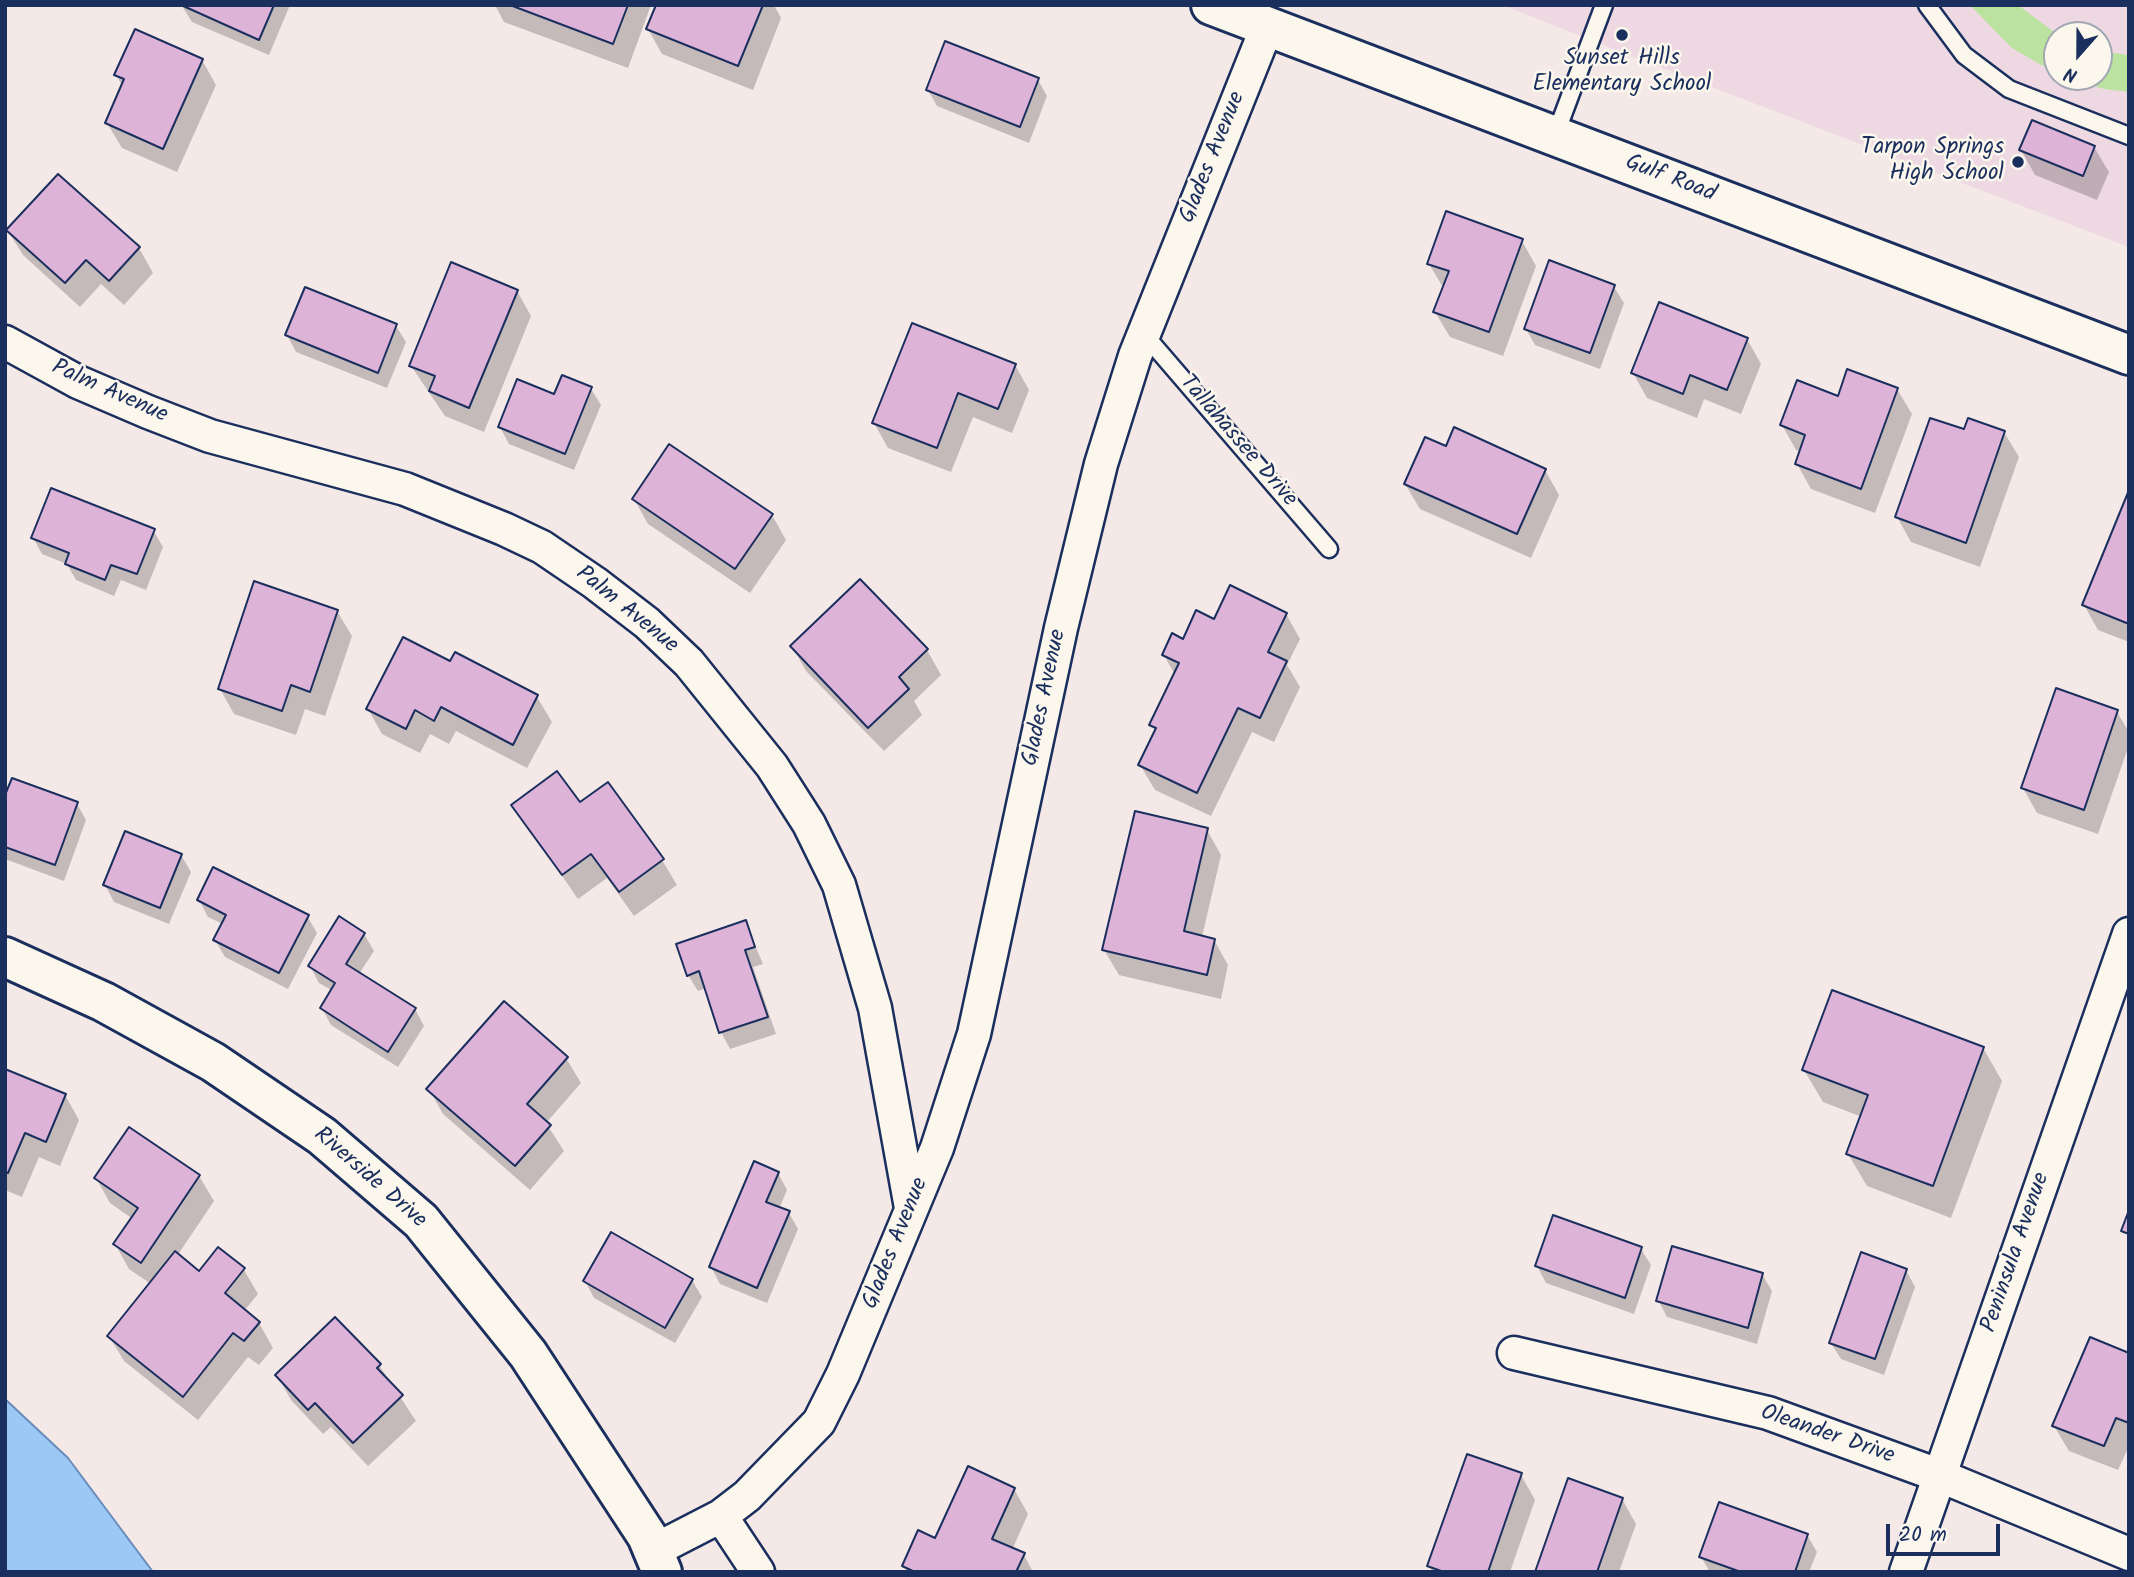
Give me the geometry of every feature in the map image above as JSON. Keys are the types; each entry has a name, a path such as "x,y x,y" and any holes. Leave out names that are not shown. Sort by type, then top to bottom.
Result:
{"street":[{"name":"Gulf Road","path":"1211,5 1269,22 1555,136 2129,355"},
{"name":"Glades Avenue","path":"843,1374 941,1136 974,1034 1061,628 1101,464 1144,334 1269,22"},
{"name":"Palm Avenue","path":"5,342 78,382 210,436 405,489 504,529 542,547 596,583 647,623 728,708 772,766 809,824 839,885 875,1008 911,1208"},
{"name":"Peninsula Avenue","path":"1906,1572 1938,1475 2117,1005 2129,934"},
{"name":"Riverside Drive","path":"5,957 103,1002 213,1062 322,1136 421,1221 528,1354 658,1561 722,1516 782,1462 818,1422 843,1374"},
{"name":"Oleander Drive","path":"1514,1353 1768,1413 1938,1475 2129,1554"},
{"path":"722,1516 758,1572"}],"lane":[{"path":"1555,136 1604,5"},
{"path":"1927,5 1964,55 2008,89 2129,136"},
{"name":"Tallahassee Drive","path":"1144,334 1329,550"}],"shaded area":[{"name":"Tarpon Springs High School","path":"1502,5 2129,5 2129,247 1654,65"}],"green space":[{"path":"1970,5 2018,5 2043,24 2043,66 2012,48"},
{"path":"2113,53 2129,55 2129,92 2113,90"}],"water":[{"path":"5,1399 68,1458 153,1572 5,1572"}],"building":[{"path":"181,5 274,5 259,40"},
{"path":"510,5 628,5 613,44"},
{"path":"656,5 763,5 738,66 646,29"},
{"path":"135,29 203,59 163,149 105,123 124,79 114,75"},
{"path":"945,41 1039,78 1020,127 926,90"},
{"path":"2032,120 2095,146 2083,176 2019,150"},
{"path":"58,174 140,247 109,281 86,260 65,283 6,230"},
{"path":"1446,211 1523,239 1489,332 1433,312 1449,271 1427,264"},
{"path":"1549,260 1615,285 1590,353 1524,329"},
{"path":"451,262 518,290 469,408 429,391 435,376 409,366"},
{"path":"305,287 397,324 378,373 285,335"},
{"path":"1659,302 1748,338 1727,390 1690,375 1683,394 1631,373"},
{"path":"912,323 1016,364 998,409 958,393 937,448 872,423"},
{"path":"1847,369 1898,388 1861,489 1795,464 1805,435 1780,425 1797,380 1838,396"},
{"path":"562,375 592,387 565,454 498,427 517,379 554,394"},
{"path":"1930,418 1964,429 1968,418 2005,431 1966,543 1895,517"},
{"path":"1454,427 1546,469 1517,534 1404,484 1425,437 1446,446"},
{"path":"669,444 773,514 735,569 632,499"},
{"path":"51,488 155,529 137,574 111,565 105,580 65,564 69,553 31,538"},
{"path":"2129,490 2129,624 2082,605"},
{"path":"860,579 928,649 899,677 909,689 868,728 790,646"},
{"path":"254,581 338,610 310,692 291,685 282,711 218,689"},
{"path":"1230,585 1287,613 1268,652 1287,661 1260,718 1238,708 1197,793 1138,765 1156,728 1149,725 1179,663 1162,655 1172,633 1183,639 1196,610 1214,619"},
{"path":"403,637 450,661 455,652 538,695 513,745 441,707 434,721 415,710 406,729 366,709"},
{"path":"2056,688 2118,710 2084,810 2021,788"},
{"path":"557,771 580,802 608,782 664,859 619,892 591,854 562,875 511,805"},
{"path":"12,778 78,802 55,865 5,847 5,795"},
{"path":"1135,811 1208,828 1184,931 1215,939 1207,975 1102,950"},
{"path":"125,831 182,854 160,908 103,885"},
{"path":"213,867 309,915 279,973 213,940 226,915 197,900"},
{"path":"339,916 365,933 346,964 416,1008 388,1052 320,1008 335,983 308,966"},
{"path":"746,920 755,947 745,950 768,1017 719,1033 699,971 687,976 676,944"},
{"path":"1832,990 1984,1047 1933,1186 1846,1154 1868,1095 1802,1070"},
{"path":"504,1001 568,1057 527,1104 551,1125 515,1166 426,1089"},
{"path":"5,1069 66,1094 46,1142 25,1133 8,1173 5,1172"},
{"path":"129,1127 200,1175 141,1263 113,1244 138,1208 94,1178"},
{"path":"754,1161 779,1172 766,1202 790,1211 757,1288 709,1267"},
{"path":"2129,1210 2129,1234 2121,1231"},
{"path":"1553,1215 1642,1247 1625,1298 1535,1266"},
{"path":"611,1232 693,1279 665,1328 583,1281"},
{"path":"1672,1246 1763,1273 1748,1328 1656,1301"},
{"path":"218,1247 245,1268 225,1293 260,1322 244,1341 233,1333 183,1397 107,1336 175,1251 199,1271"},
{"path":"1861,1252 1907,1269 1875,1359 1829,1343"},
{"path":"335,1317 381,1364 377,1368 403,1395 353,1443 315,1403 308,1410 275,1375"},
{"path":"2090,1337 2129,1353 2129,1423 2116,1418 2104,1446 2052,1426"},
{"path":"1467,1454 1522,1473 1488,1572 1444,1572 1427,1566"},
{"path":"968,1466 1015,1488 992,1539 1025,1553 1016,1572 915,1572 902,1566 918,1530 935,1538"},
{"path":"1568,1478 1623,1498 1597,1572 1535,1572"},
{"path":"1719,1502 1808,1534 1795,1572 1741,1572 1699,1557"}],"place":[{"name":"Sunset Hills Elementary School","path":"1622,35"},
{"name":"Tarpon Springs High School","path":"2018,162"}]}
